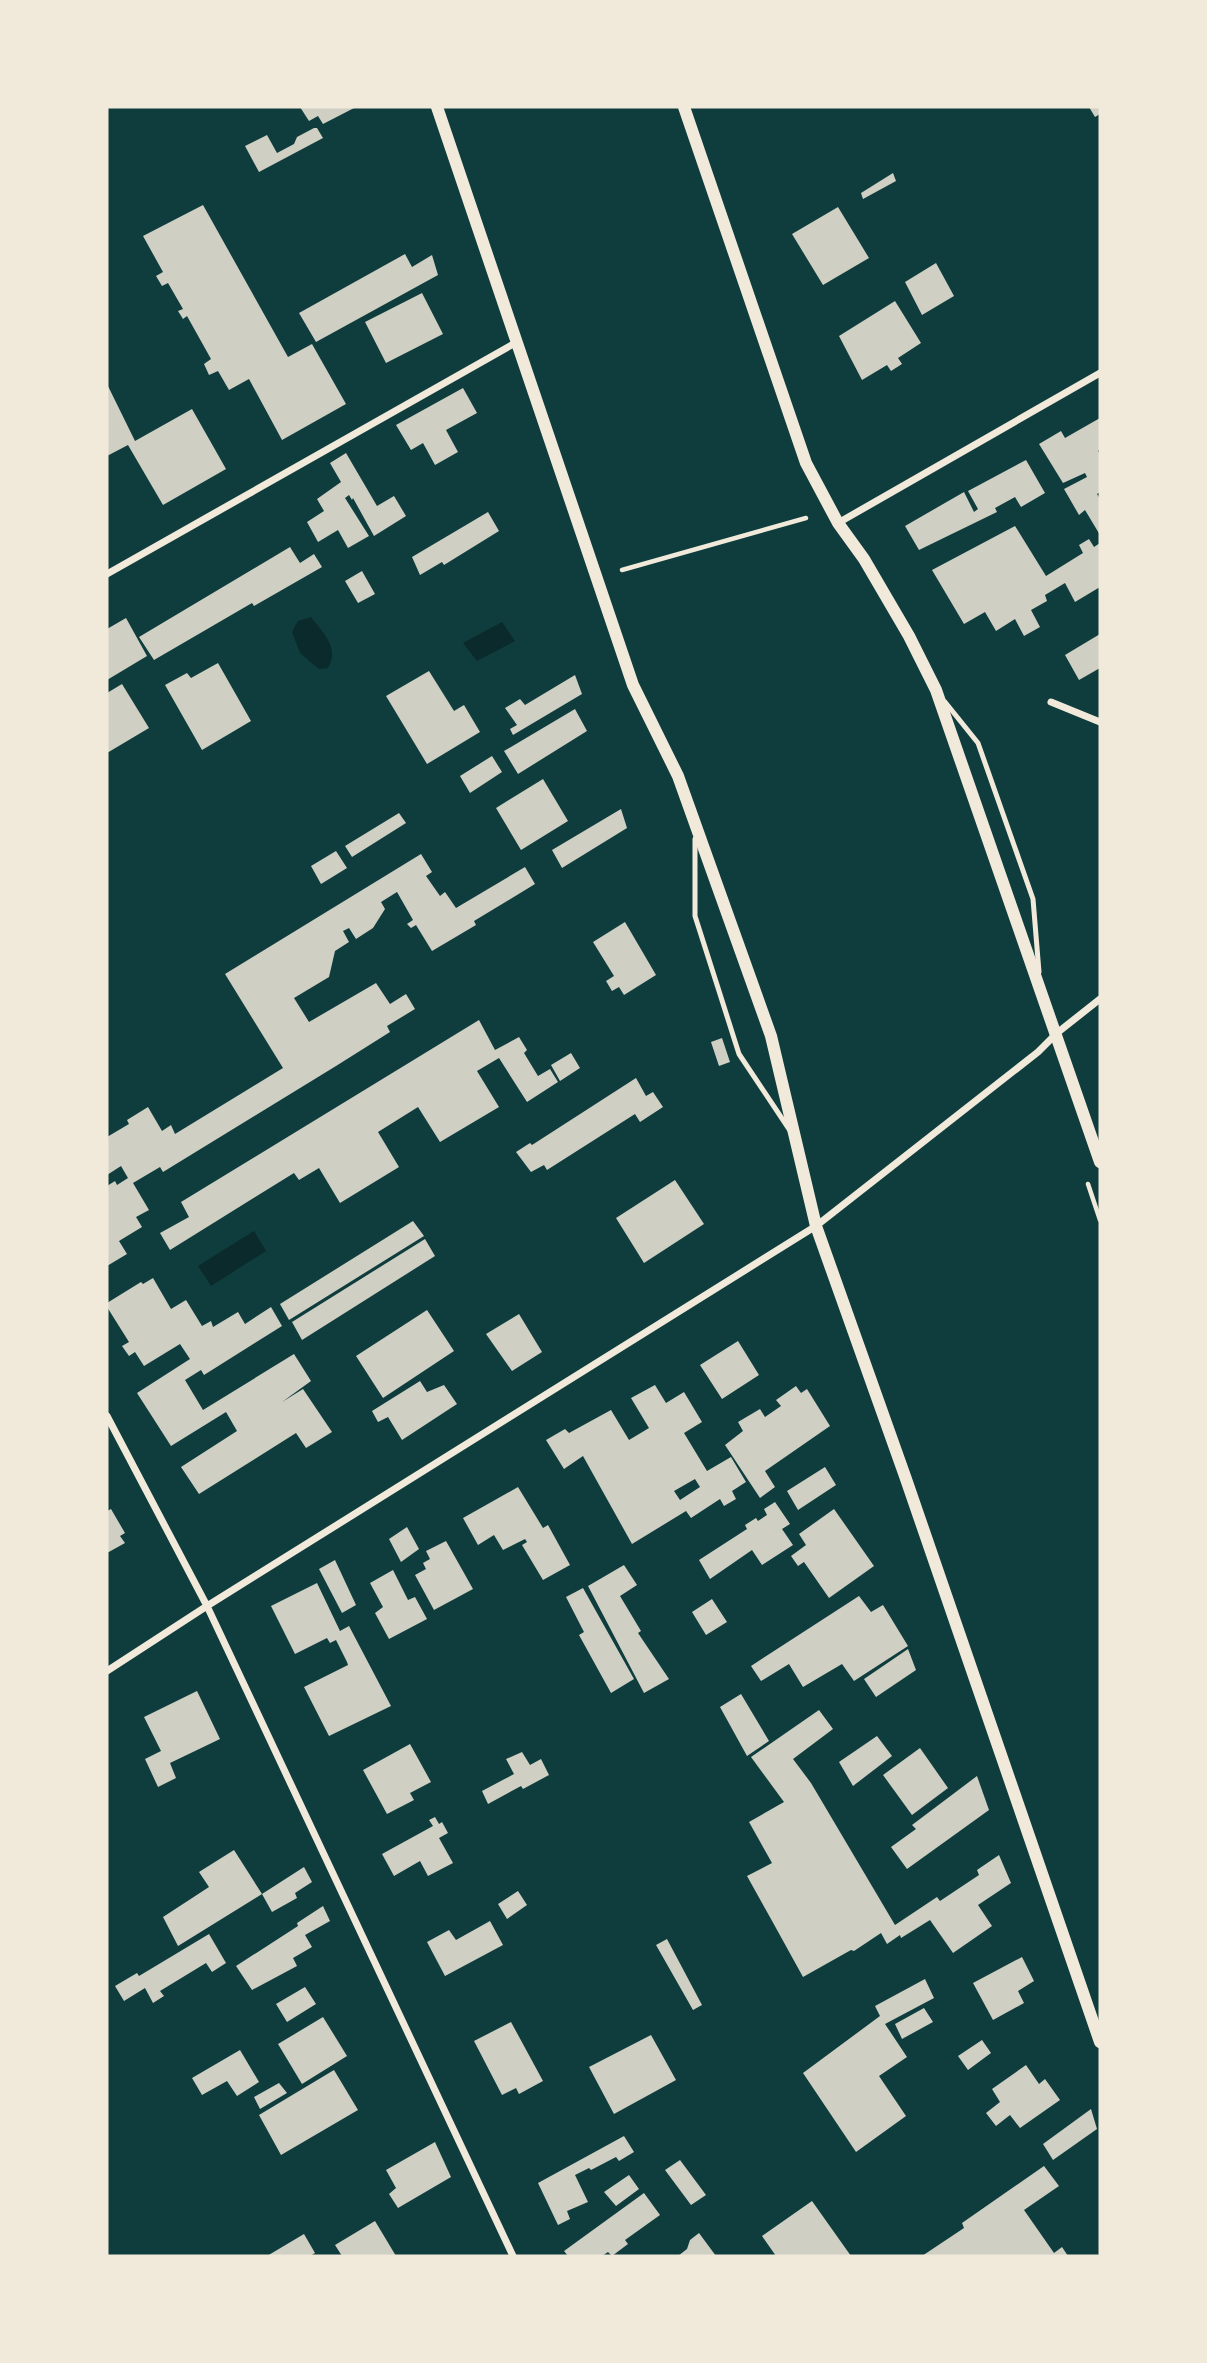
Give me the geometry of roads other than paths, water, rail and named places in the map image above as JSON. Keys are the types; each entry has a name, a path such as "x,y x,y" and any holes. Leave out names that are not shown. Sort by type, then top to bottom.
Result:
{"street":[{"path":"437,107 633,685 678,776 771,1036 816,1226 911,1492 1100,2042"},
{"path":"684,107 806,463 838,523 864,559 909,636 936,691 1100,1162"},
{"path":"107,574 516,342"},
{"path":"838,523 1100,373"},
{"path":"1051,702 1100,722"},
{"path":"107,1671 816,1226 1038,1052 1100,999"},
{"path":"107,1416 207,1606 513,2256"}],"lane":[{"path":"936,691 978,743 1033,899 1040,986"},
{"path":"695,825 695,916 739,1055 795,1139"}],"water":[{"path":"311,617 331,647 328,668 319,669 300,653 292,632 298,621"},
{"path":"502,622 515,641 477,661 463,643"},
{"path":"254,1231 266,1251 211,1286 198,1266"}]}
